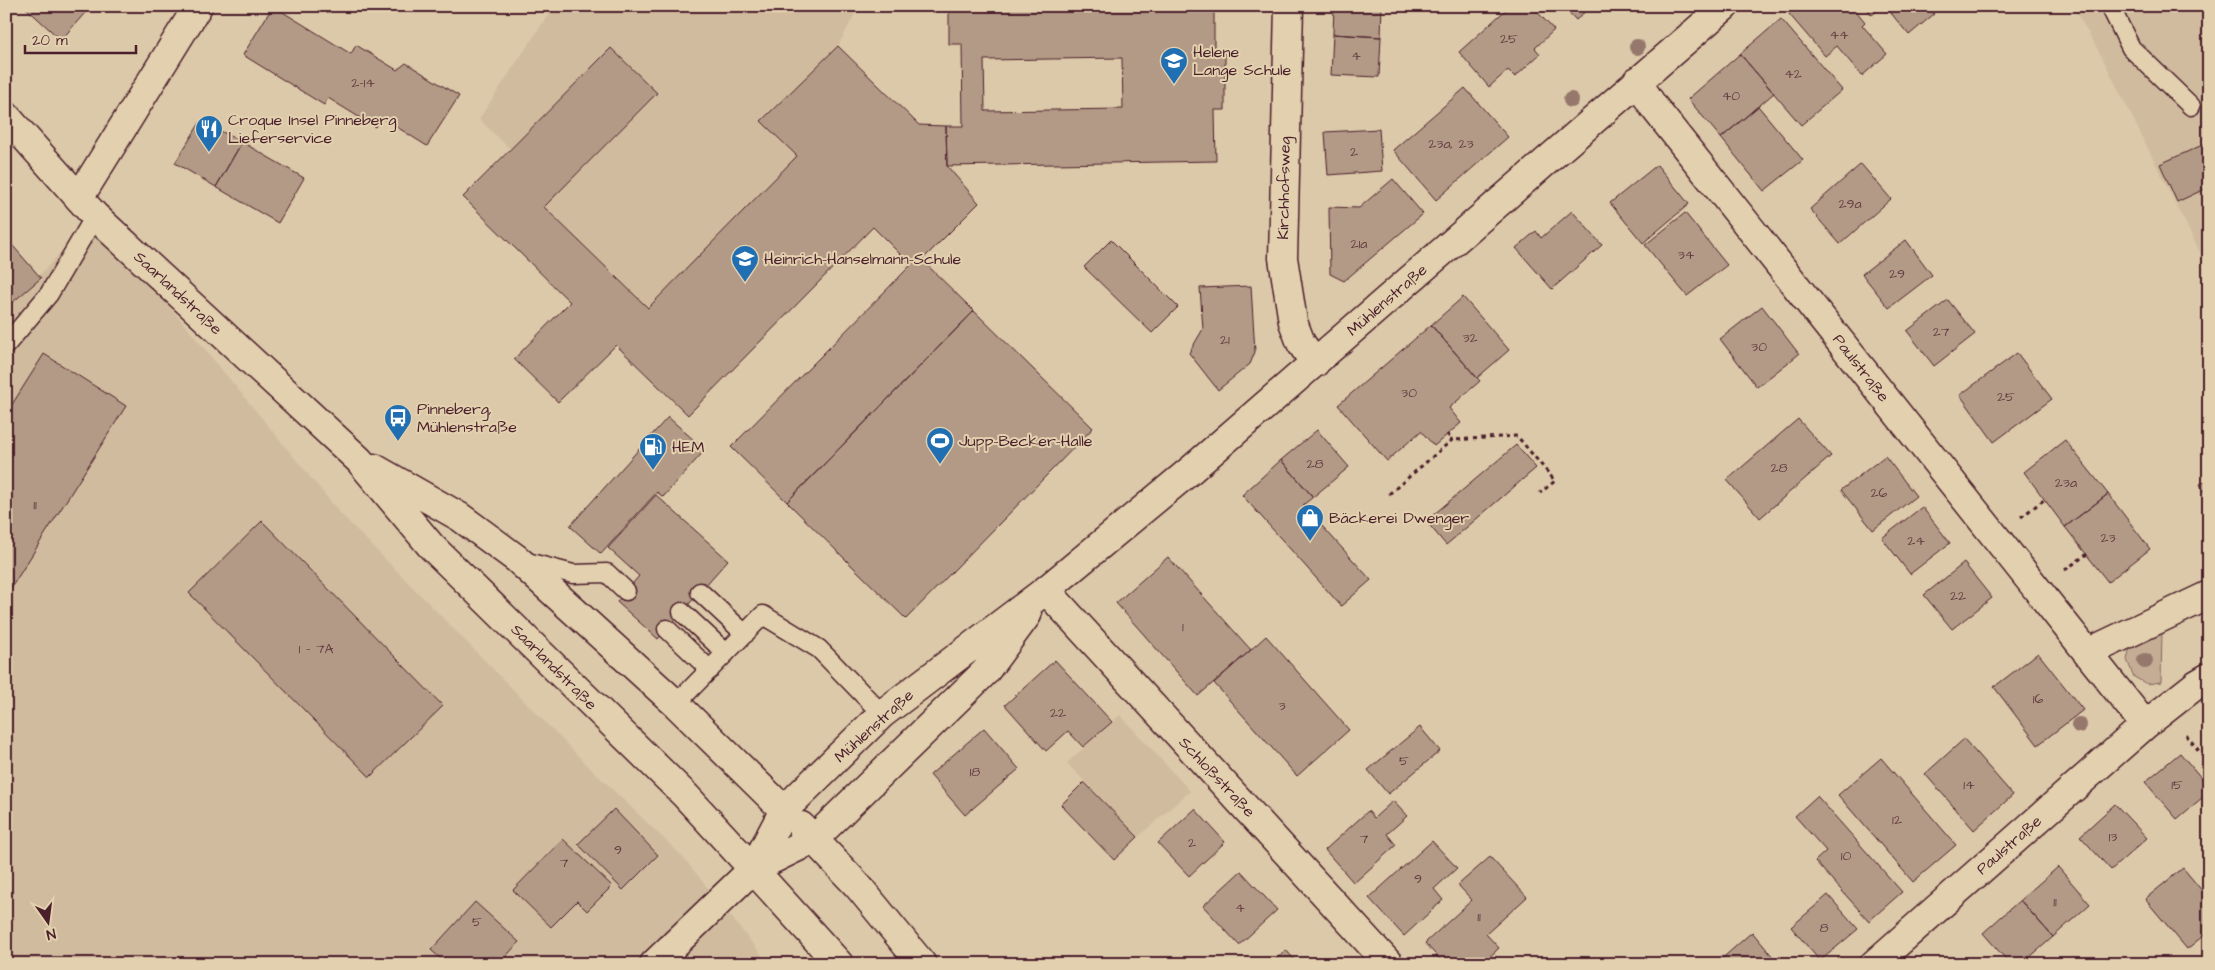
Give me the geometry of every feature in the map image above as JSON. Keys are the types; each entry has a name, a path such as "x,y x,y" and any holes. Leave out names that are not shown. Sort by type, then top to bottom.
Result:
{"street":[{"path":"87,207 198,6"},
{"name":"Kirchhofsweg","path":"1289,6 1283,258 1293,322 1301,343 1315,363"},
{"name":"Mühlenstraße","path":"753,869 784,810 882,714 1046,590 1192,469 1725,6"},
{"name":"Paulstraße","path":"1637,82 1653,106 2145,725"},
{"name":"Saarlandstraße","path":"6,116 87,207 360,460 431,546 685,796 839,964"},
{"name":"Saarlandstraße","path":"360,460 460,517 517,559 676,704 814,839 858,886 922,964"},
{"name":"Mühlenstraße","path":"654,964 753,869 814,839 985,672 1046,590"},
{"name":"Schloßstraße","path":"1046,590 1390,964"},
{"path":"2087,653 2209,594"},
{"name":"Paulstraße","path":"1874,964 2145,725 2197,684 2209,677"}],"lane":[{"path":"2110,6 2131,48 2190,106"},
{"path":"6,345 49,294 87,207"},
{"path":"517,559 574,574 607,573 626,591"},
{"path":"700,592 745,634"},
{"path":"682,612 726,652"},
{"path":"676,704 763,615 819,649 882,714"},
{"path":"667,629 710,670"}],"path":[{"path":"1447,434 1452,440"},
{"path":"1389,494 1452,440 1517,436 1555,481 1540,493"}],"shaded area":[{"name":"Heinrich-Hanselmann-Schule","path":"554,6 859,6 838,46 761,121 797,156 648,308 544,207 656,93 611,48 511,150 479,119"},
{"path":"2073,6 2209,6 2209,270 2102,57"},
{"path":"95,216 340,513 589,767 682,856 769,964 6,964 6,311"},
{"path":"2162,630 2161,682 2147,684 2134,677 2127,660 2130,647"},
{"path":"1120,715 1190,791 1138,837 1067,763"}],"building":[{"path":"24,6 91,6 61,40"},
{"path":"273,6 351,54 356,45 397,70 406,63 459,96 427,146 381,117 375,127 328,98 324,105 243,55"},
{"name":"Helene Lange Schule","path":"949,6 1214,6 1214,50 1225,50 1225,110 1215,110 1216,161 947,166 946,126 963,126 962,44 949,44","holes":["1122,58 1123,109 985,111 984,60"]},
{"path":"1334,6 1382,6 1381,37 1333,34"},
{"path":"1510,6 1532,6 1554,30 1535,48 1540,54 1515,77 1508,70 1489,87 1459,52"},
{"path":"1563,6 1591,6 1576,20"},
{"path":"1798,6 1852,6 1865,22 1862,25 1887,54 1862,76 1837,46 1825,56 1789,14"},
{"path":"1865,6 1883,6 1872,15"},
{"path":"1885,6 1928,6 1934,14 1909,35"},
{"path":"1781,19 1842,90 1801,125 1740,54"},
{"path":"1333,34 1381,37 1379,77 1331,75"},
{"name":"Heinrich-Hanselmann-Schule","path":"838,46 919,125 946,126 947,166 979,203 922,260 974,311 787,502 731,447 911,265 873,227 688,415 616,345 558,402 514,359 570,302 463,197 611,48 657,93 544,207 648,308 797,156 761,121"},
{"path":"1740,54 1774,93 1721,138 1688,99"},
{"path":"1465,88 1508,137 1436,200 1393,150"},
{"path":"1758,106 1803,160 1764,191 1721,138"},
{"name":"Croque Insel Pinneberg Lieferservice","path":"201,121 242,142 216,187 175,163"},
{"path":"1379,129 1382,171 1328,175 1325,132"},
{"path":"242,142 304,178 278,223 216,187"},
{"path":"2209,142 2209,187 2177,202 2160,164"},
{"path":"1861,164 1891,199 1840,244 1810,209"},
{"path":"1657,165 1689,204 1643,243 1610,203"},
{"path":"1393,179 1423,214 1344,281 1330,274 1329,207 1359,208"},
{"path":"1572,211 1602,245 1552,289 1516,248 1536,231 1541,238"},
{"path":"1685,213 1727,265 1687,296 1645,245"},
{"path":"6,238 41,278 6,308"},
{"path":"1111,240 1178,307 1152,333 1084,267"},
{"path":"1906,240 1932,275 1889,308 1862,274"},
{"path":"1251,286 1255,352 1250,364 1218,390 1189,353 1203,329 1200,288"},
{"path":"1463,297 1509,350 1477,378 1431,325"},
{"path":"1948,300 1975,334 1934,366 1907,331"},
{"path":"1762,306 1799,354 1757,387 1720,339"},
{"name":"Jupp-Becker-Halle","path":"974,311 1093,428 906,619 787,502"},
{"path":"1431,325 1480,381 1449,408 1461,423 1434,446 1421,431 1387,461 1338,405"},
{"path":"2017,353 2052,399 1994,442 1960,395"},
{"path":"44,354 126,406 6,596 6,414"},
{"name":"HEM","path":"668,417 705,450 663,497 657,492 601,554 570,526"},
{"path":"1798,419 1831,456 1760,518 1727,480"},
{"path":"1317,430 1349,467 1313,497 1281,460"},
{"path":"2065,440 2108,494 2065,527 2024,472"},
{"path":"1516,445 1536,468 1446,545 1426,521"},
{"path":"1885,456 1916,496 1873,530 1841,490"},
{"name":"Bäckerei Dwenger","path":"1281,460 1313,497 1303,505 1371,580 1341,606 1242,495"},
{"path":"2209,480 2209,502 2200,484"},
{"path":"2108,494 2150,549 2108,582 2065,527"},
{"path":"656,495 728,560 658,639 617,602 639,576 608,548"},
{"path":"1922,507 1950,543 1910,574 1882,538"},
{"path":"262,521 443,706 370,777 189,593"},
{"path":"1168,557 1251,650 1198,696 1116,603"},
{"path":"1964,563 1992,598 1952,629 1924,595"},
{"path":"1266,636 1349,730 1297,776 1214,683"},
{"path":"2038,653 2083,710 2038,745 1994,687"},
{"path":"1055,660 1112,722 1083,747 1068,731 1046,751 1005,705"},
{"path":"1420,727 1440,751 1388,794 1368,770"},
{"path":"984,728 1019,769 965,815 930,775"},
{"path":"1964,739 2013,795 1974,830 1925,774"},
{"path":"2180,753 2209,787 2209,792 2177,819 2145,782"},
{"path":"1881,758 1956,845 1913,882 1838,795"},
{"path":"1084,782 1138,837 1114,860 1061,805"},
{"path":"1817,796 1902,892 1869,921 1815,861 1826,851 1795,816"},
{"path":"1393,801 1407,816 1387,834 1396,845 1354,883 1325,850 1368,811 1374,818"},
{"path":"2115,804 2147,838 2111,870 2080,836"},
{"path":"614,809 658,855 623,890 578,844"},
{"path":"1195,809 1225,842 1189,876 1158,843"},
{"path":"563,839 612,886 587,911 577,901 551,927 513,890"},
{"path":"1432,841 1457,868 1434,889 1443,900 1404,936 1369,898"},
{"path":"1490,857 1527,897 1486,934 1499,948 1482,964 1444,964 1425,943 1472,900 1458,885"},
{"path":"2058,867 2090,904 2053,937 2020,900"},
{"path":"2183,868 2209,899 2209,931 2187,949 2145,899"},
{"path":"1241,871 1277,910 1239,945 1203,906"},
{"path":"1828,895 1858,929 1820,961 1791,927"},
{"path":"2020,900 2053,937 2022,964 2010,964 1983,933"},
{"path":"475,902 519,942 499,964 447,964 431,950"},
{"path":"1752,932 1779,964 1717,964 1717,963"},
{"path":"1286,950 1298,964 1271,964"}],"place":[{"name":"Helene Lange Schule","path":"1174,85"},
{"name":"Croque Insel Pinneberg Lieferservice","path":"209,153"},
{"name":"Heinrich-Hanselmann-Schule","path":"745,283"},
{"name":"Pinneberg, Mühlenstraße","path":"398,442"},
{"name":"Jupp-Becker-Halle","path":"940,465"},
{"name":"HEM","path":"653,471"},
{"name":"Bäckerei Dwenger","path":"1310,542"}]}
